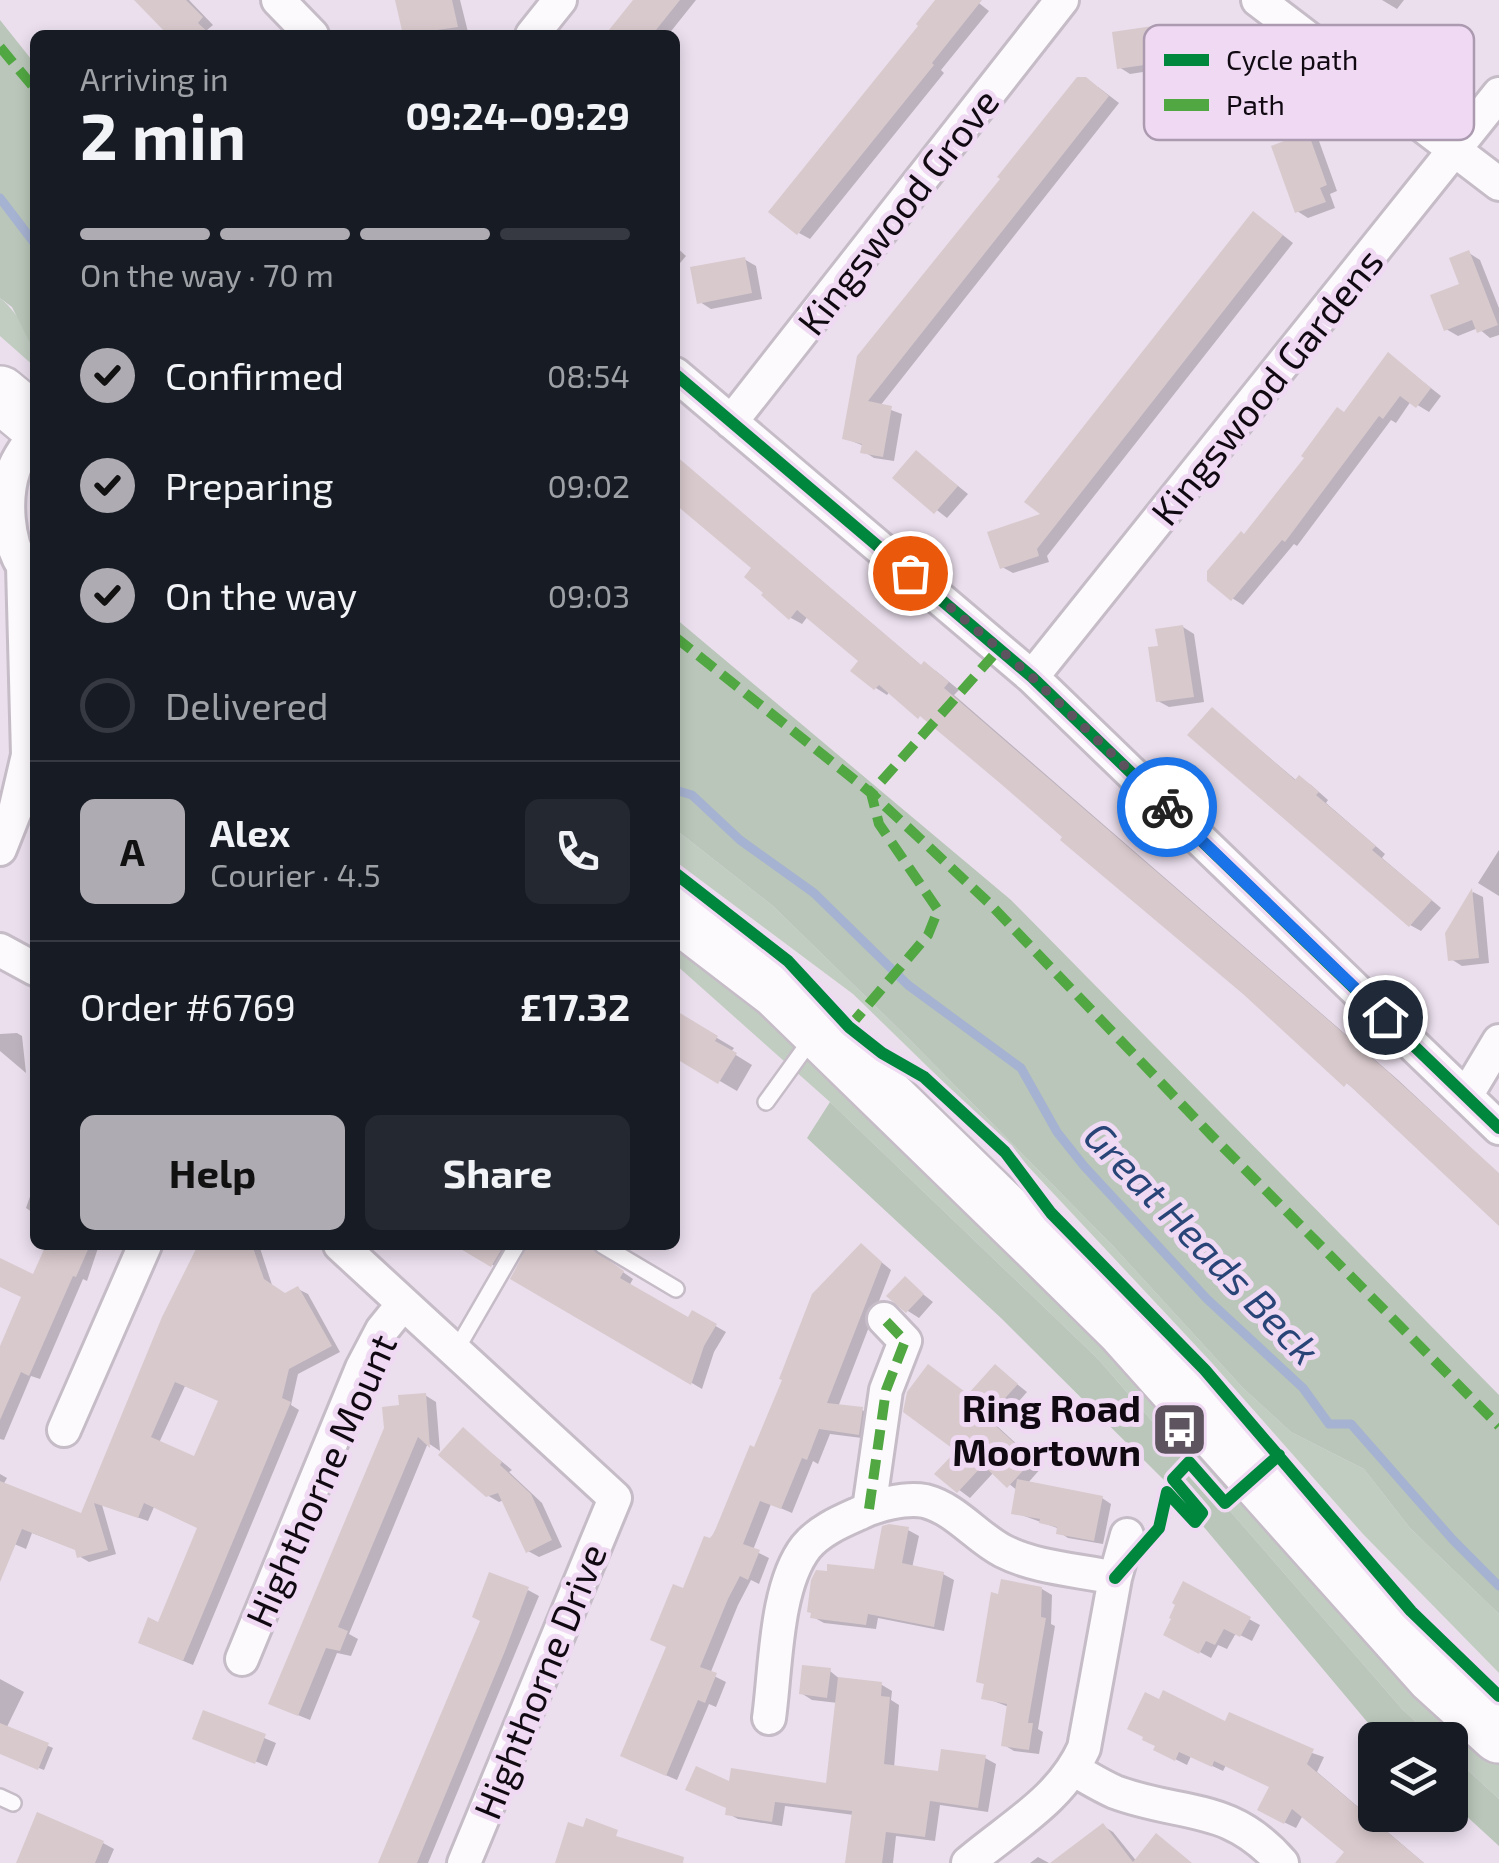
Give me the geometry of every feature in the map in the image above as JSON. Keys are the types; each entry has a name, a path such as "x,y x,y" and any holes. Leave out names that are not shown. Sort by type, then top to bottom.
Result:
{"highway":[{"path":"0,394 30,420"},
{"path":"680,916 778,991 1124,1329 1434,1676 1499,1735"}],"street":[{"path":"278,0 307,30"},
{"path":"536,30 560,0"},
{"name":"Kingswood Grove","path":"731,422 1062,0"},
{"path":"1258,0 1291,25"},
{"name":"Kingswood Gardens","path":"1474,126 1499,94"},
{"path":"1441,140 1499,184"},
{"name":"Kingswood Gardens","path":"1032,677 1463,140"},
{"path":"680,378 1032,677 1499,1128"},
{"path":"0,849 28,754 29,559 12,548 11,486 14,468 30,442"},
{"path":"0,950 30,966"},
{"path":"1466,1096 1499,1041"},
{"path":"64,1430 143,1250"},
{"path":"345,1250 456,1352"},
{"name":"Highthorne Mount","path":"242,1658 366,1358 403,1304"},
{"path":"869,1509 886,1390 906,1342 884,1319"},
{"name":"Highthorne Drive","path":"456,1352 615,1498 464,1863"},
{"path":"769,1718 784,1598 794,1569 808,1545 830,1527 869,1509 924,1501 952,1514 1002,1550 1029,1560 1115,1578"},
{"path":"968,1863 1046,1800 1074,1770 1084,1748 1126,1536"},
{"path":"1074,1770 1113,1791 1213,1814 1244,1828 1282,1863"}],"lane":[{"path":"766,1102 819,1030"},
{"path":"456,1352 514,1250"},
{"path":"611,1250 676,1288"}],"shaded area":[{"path":"0,298 25,329 30,363 0,336"},
{"path":"680,833 773,906 906,1036 1114,1247 1243,1388 1291,1432 1364,1469 1410,1528 1499,1614 1499,1673 1363,1534 1212,1363 1009,1146 853,994 680,865"},
{"path":"680,940 849,1083 1465,1722 1416,1722 1402,1709 1098,1359 830,1102 680,968"},
{"path":"1468,1725 1499,1757 1499,1799 1468,1771"}],"green space":[{"path":"0,20 30,58 30,343 12,307 0,298"},
{"path":"680,622 1011,900 1499,1395 1499,1614 1410,1528 1364,1469 1291,1432 1243,1388 1114,1247 773,906 680,833"},
{"path":"830,1102 1098,1359 1416,1722 1367,1722 1167,1483 1001,1318 807,1138"},
{"path":"1468,1771 1499,1799 1499,1846 1468,1818"}],"building":[{"path":"134,0 186,0 203,17 198,23 206,30 163,30"},
{"path":"395,0 452,0 458,27 402,30"},
{"path":"633,0 680,0 656,30 609,30"},
{"path":"935,0 982,0 797,235 768,212"},
{"path":"1144,27 1144,65 1117,69 1112,32"},
{"path":"1077,77 1086,77 1109,96 868,401 892,406 883,457 860,453 862,444 842,439 857,356"},
{"path":"1287,140 1311,140 1327,185 1320,188 1326,202 1295,213 1271,146"},
{"path":"1253,211 1283,235 1037,549 1039,556 1000,569 987,532 1040,514 1024,502"},
{"path":"1469,250 1498,325 1477,333 1472,320 1444,331 1430,295 1459,284 1449,258"},
{"path":"745,257 752,293 697,304 690,267"},
{"path":"1388,352 1431,388 1416,408 1400,396 1383,419 1379,416 1285,542 1282,540 1231,601 1207,581 1207,571 1241,531 1244,534 1304,458 1301,456 1337,407 1344,412"},
{"path":"916,450 958,486 934,514 892,478"},
{"path":"680,459 921,665 924,661 949,682 944,688 1386,1070 1499,1173 1499,1226 1347,1083 1344,1087 1001,784 879,685 874,690 850,671 858,661 797,610 789,620 744,577 751,568 680,508"},
{"path":"1183,625 1194,697 1156,702 1148,647 1158,646 1155,629"},
{"path":"1212,707 1295,780 1299,775 1319,792 1316,795 1376,846 1372,850 1432,900 1409,927 1187,735"},
{"path":"1472,888 1479,958 1448,961 1445,933"},
{"path":"680,1013 718,1036 715,1041 737,1053 718,1084 680,1061"},
{"path":"861,1243 882,1262 827,1403 863,1407 859,1435 819,1429 781,1509 760,1501 743,1544 760,1550 748,1580 740,1576 728,1599 700,1667 717,1673 705,1703 698,1700 666,1776 620,1756 666,1647 650,1640 673,1584 683,1588 704,1536 710,1538 714,1533 782,1380 779,1379 812,1294"},
{"path":"44,1250 88,1250 29,1376 21,1372 0,1420 0,1346 21,1297 0,1287 0,1258 33,1274"},
{"path":"196,1250 254,1250 264,1279 285,1293 298,1286 332,1346 289,1369 282,1398 291,1402 183,1661 138,1643 148,1617 158,1622 197,1528 144,1503 138,1518 94,1503 108,1550 77,1558 75,1550 22,1529 0,1582 0,1481 81,1513 162,1317","holes":["175,1382 218,1401 194,1456 151,1437"]},
{"path":"462,1250 501,1250 491,1267"},
{"path":"525,1250 594,1250 624,1271 620,1278 688,1317 692,1310 717,1324 704,1346 691,1385 510,1279"},
{"path":"905,1276 924,1294 906,1313 886,1296"},
{"path":"928,1364 968,1394 995,1364 1018,1384 987,1418 1033,1460 1007,1488 983,1465 957,1493 934,1474 956,1451 903,1412 907,1392"},
{"path":"426,1393 430,1448 418,1437 338,1627 348,1631 340,1651 326,1648 298,1716 268,1704 384,1428 382,1407 399,1405 398,1395"},
{"path":"463,1427 531,1494 552,1540 526,1553 498,1493 486,1497 438,1455"},
{"path":"1017,1479 1103,1496 1094,1541 1056,1534 1057,1527 1039,1523 1040,1519 1011,1514"},
{"path":"882,1526 909,1527 902,1563 944,1572 934,1627 868,1614 866,1625 810,1618 811,1613 807,1612 811,1580 816,1570 827,1571 827,1564 874,1569"},
{"path":"489,1572 529,1587 505,1651 417,1863 378,1863 480,1621 472,1617"},
{"path":"1001,1579 1042,1587 1041,1617 1046,1618 1028,1723 1033,1723 1029,1750 1001,1746 1007,1704 981,1699 984,1684 976,1682 991,1592 998,1594"},
{"path":"1183,1581 1251,1617 1240,1637 1224,1629 1215,1645 1206,1641 1199,1654 1163,1635"},
{"path":"802,1665 831,1668 827,1698 799,1694"},
{"path":"838,1677 882,1682 881,1696 890,1697 884,1764 938,1771 941,1749 986,1755 978,1808 930,1801 925,1837 886,1832 882,1863 845,1863 852,1811 775,1802 772,1822 725,1815 726,1808 685,1790 696,1766 729,1781 731,1768 826,1783"},
{"path":"1163,1690 1225,1721 1229,1712 1314,1749 1307,1764 1358,1807 1358,1832 1387,1832 1424,1863 1335,1863 1344,1852 1292,1809 1284,1824 1257,1810 1269,1787 1214,1761 1212,1767 1179,1752 1175,1761 1153,1750 1155,1746 1127,1729 1145,1692 1159,1699"},
{"path":"203,1710 266,1734 255,1764 192,1739"},
{"path":"0,1723 49,1743 38,1770 0,1754"},
{"path":"37,1812 104,1841 95,1863 16,1863"},
{"path":"586,1818 618,1830 616,1836 684,1857 683,1863 555,1863 568,1822 583,1827"},
{"path":"1103,1823 1133,1862 1156,1833 1192,1863 1050,1863"}],"waterway":[{"name":"Great Heads Beck","path":"0,198 30,237"},
{"name":"Great Heads Beck","path":"680,791 692,795 740,840 814,893 908,985 1021,1068 1057,1132 1084,1166 1207,1299 1303,1388 1329,1424 1351,1424 1499,1586"}],"marked path":[{"path":"0,47 30,83"},
{"path":"680,641 871,793 989,903 1212,1136 1499,1426"},
{"path":"849,1027 928,935 938,910 879,824 871,793 999,649"},
{"path":"869,1509 886,1390 905,1341 884,1319"}],"cycle path":[{"path":"680,378 1032,677 1499,1128"},
{"path":"680,877 788,961 849,1027 882,1053 924,1077 1005,1152 1051,1213 1205,1370 1411,1611 1499,1696"},
{"path":"1115,1578 1159,1528 1167,1492 1195,1522 1202,1513 1173,1479 1189,1462 1225,1503 1279,1455"}],"way so far":[{"path":"910,573 1032,677 1167,807"}],"place":[{"name":"Ring Road Moortown","path":"1180,1429"}],"route":[{"path":"1167,807 1385,1017"}]}
